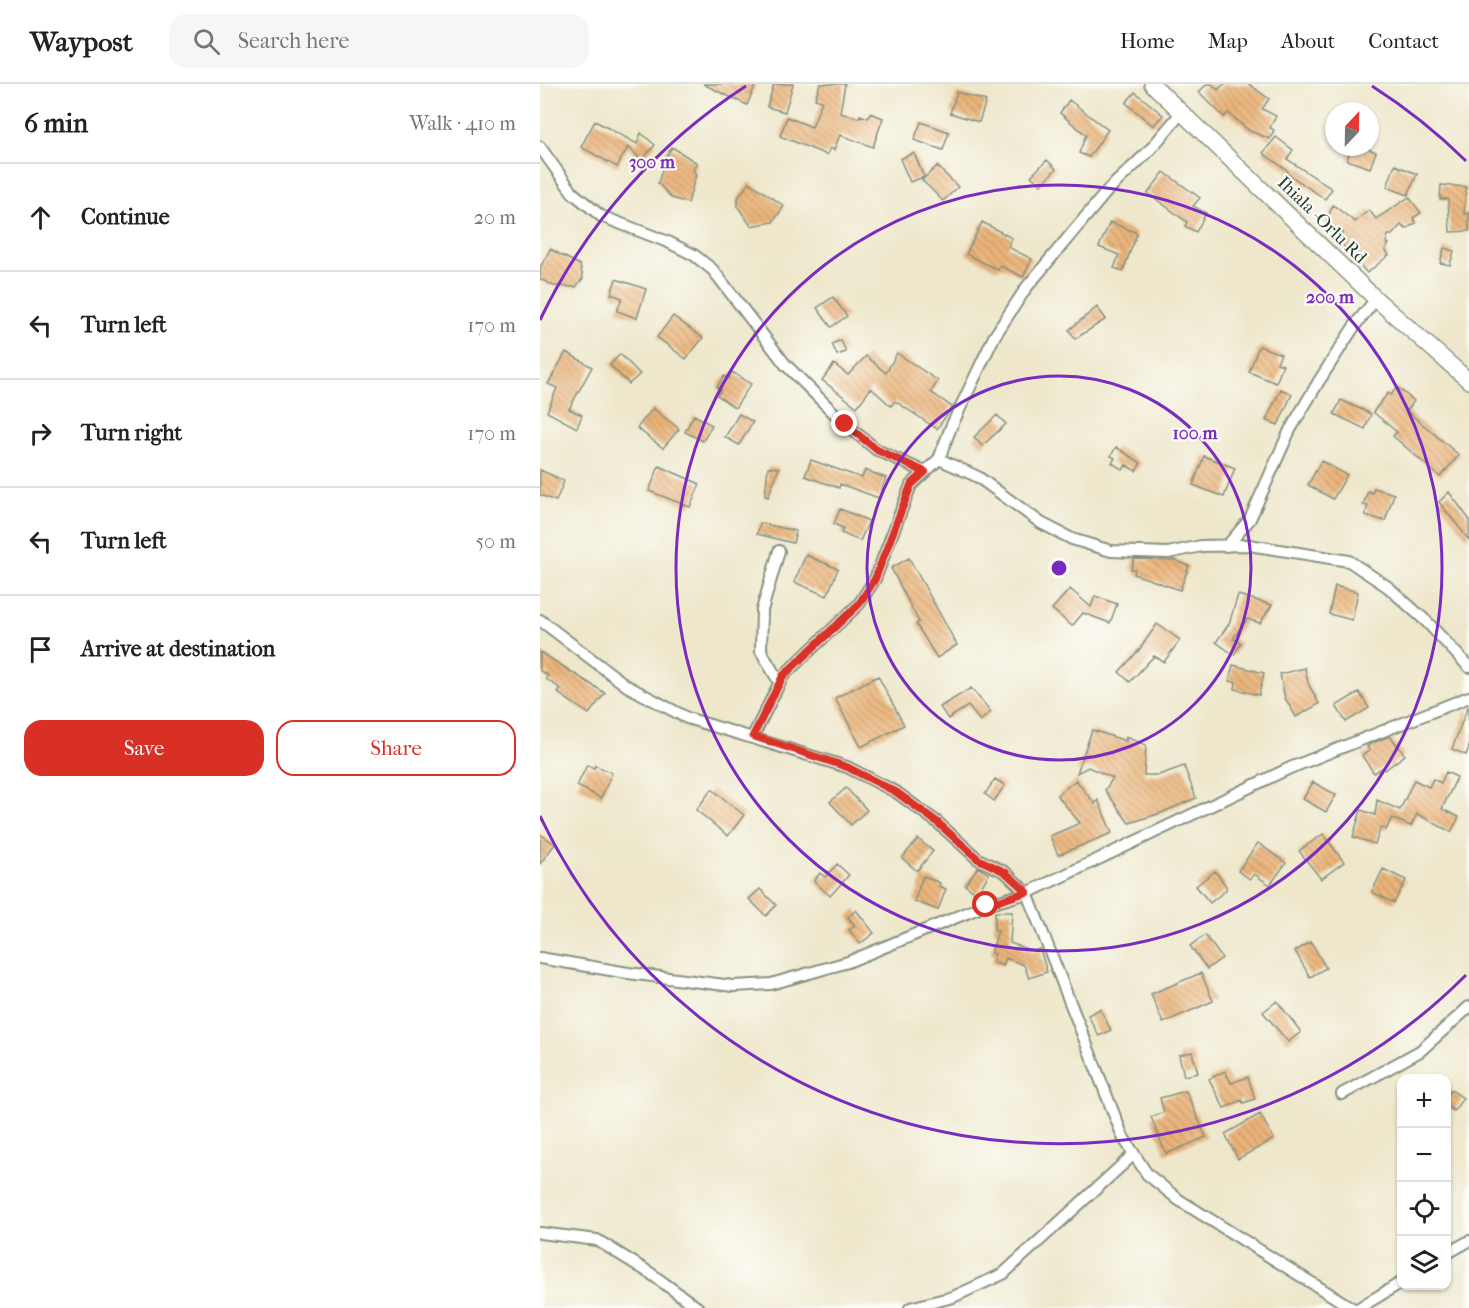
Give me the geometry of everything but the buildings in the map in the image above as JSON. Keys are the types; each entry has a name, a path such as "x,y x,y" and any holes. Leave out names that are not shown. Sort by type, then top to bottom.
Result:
{"main road":[{"name":"Ihiala -Orlu Rd","path":"1152,84 1376,299 1469,381"}],"street":[{"path":"753,736 783,676 859,604 885,557 911,485 939,459 951,427 994,337 1026,288 1108,190 1148,152 1182,112"},
{"path":"540,147 573,193 602,216 668,242 694,255 713,270 785,364 845,424 877,450 925,472"},
{"path":"1227,546 1250,519 1290,430 1319,381 1355,325 1376,299"},
{"path":"939,459 978,477 1041,523 1072,539 1111,551 1168,553 1201,546 1249,545 1349,561 1396,594 1427,622 1469,667"},
{"path":"779,551 762,610 761,651 779,682"},
{"path":"540,620 627,686 687,718 753,736 847,767 896,792 937,822 978,859 1005,872 1027,892 1050,946 1077,1022 1133,1155 1147,1174 1179,1200 1352,1308"},
{"path":"540,958 628,973 733,986 771,984 848,962 986,905 1027,892 1290,768 1469,697"},
{"path":"1342,1094 1420,1051 1469,1007"},
{"path":"910,1308 953,1297 1003,1274 1133,1155"},
{"path":"540,1233 597,1240 650,1273 698,1308"},
{"path":"1451,1251 1469,1240"},
{"path":"1359,1308 1397,1284"}],"route":[{"path":"845,424 877,450 925,472 911,485 900,509 885,557 875,579 859,604 783,676 753,736 847,767 896,792 937,822 978,859 1005,872 1027,892 986,905"}]}
